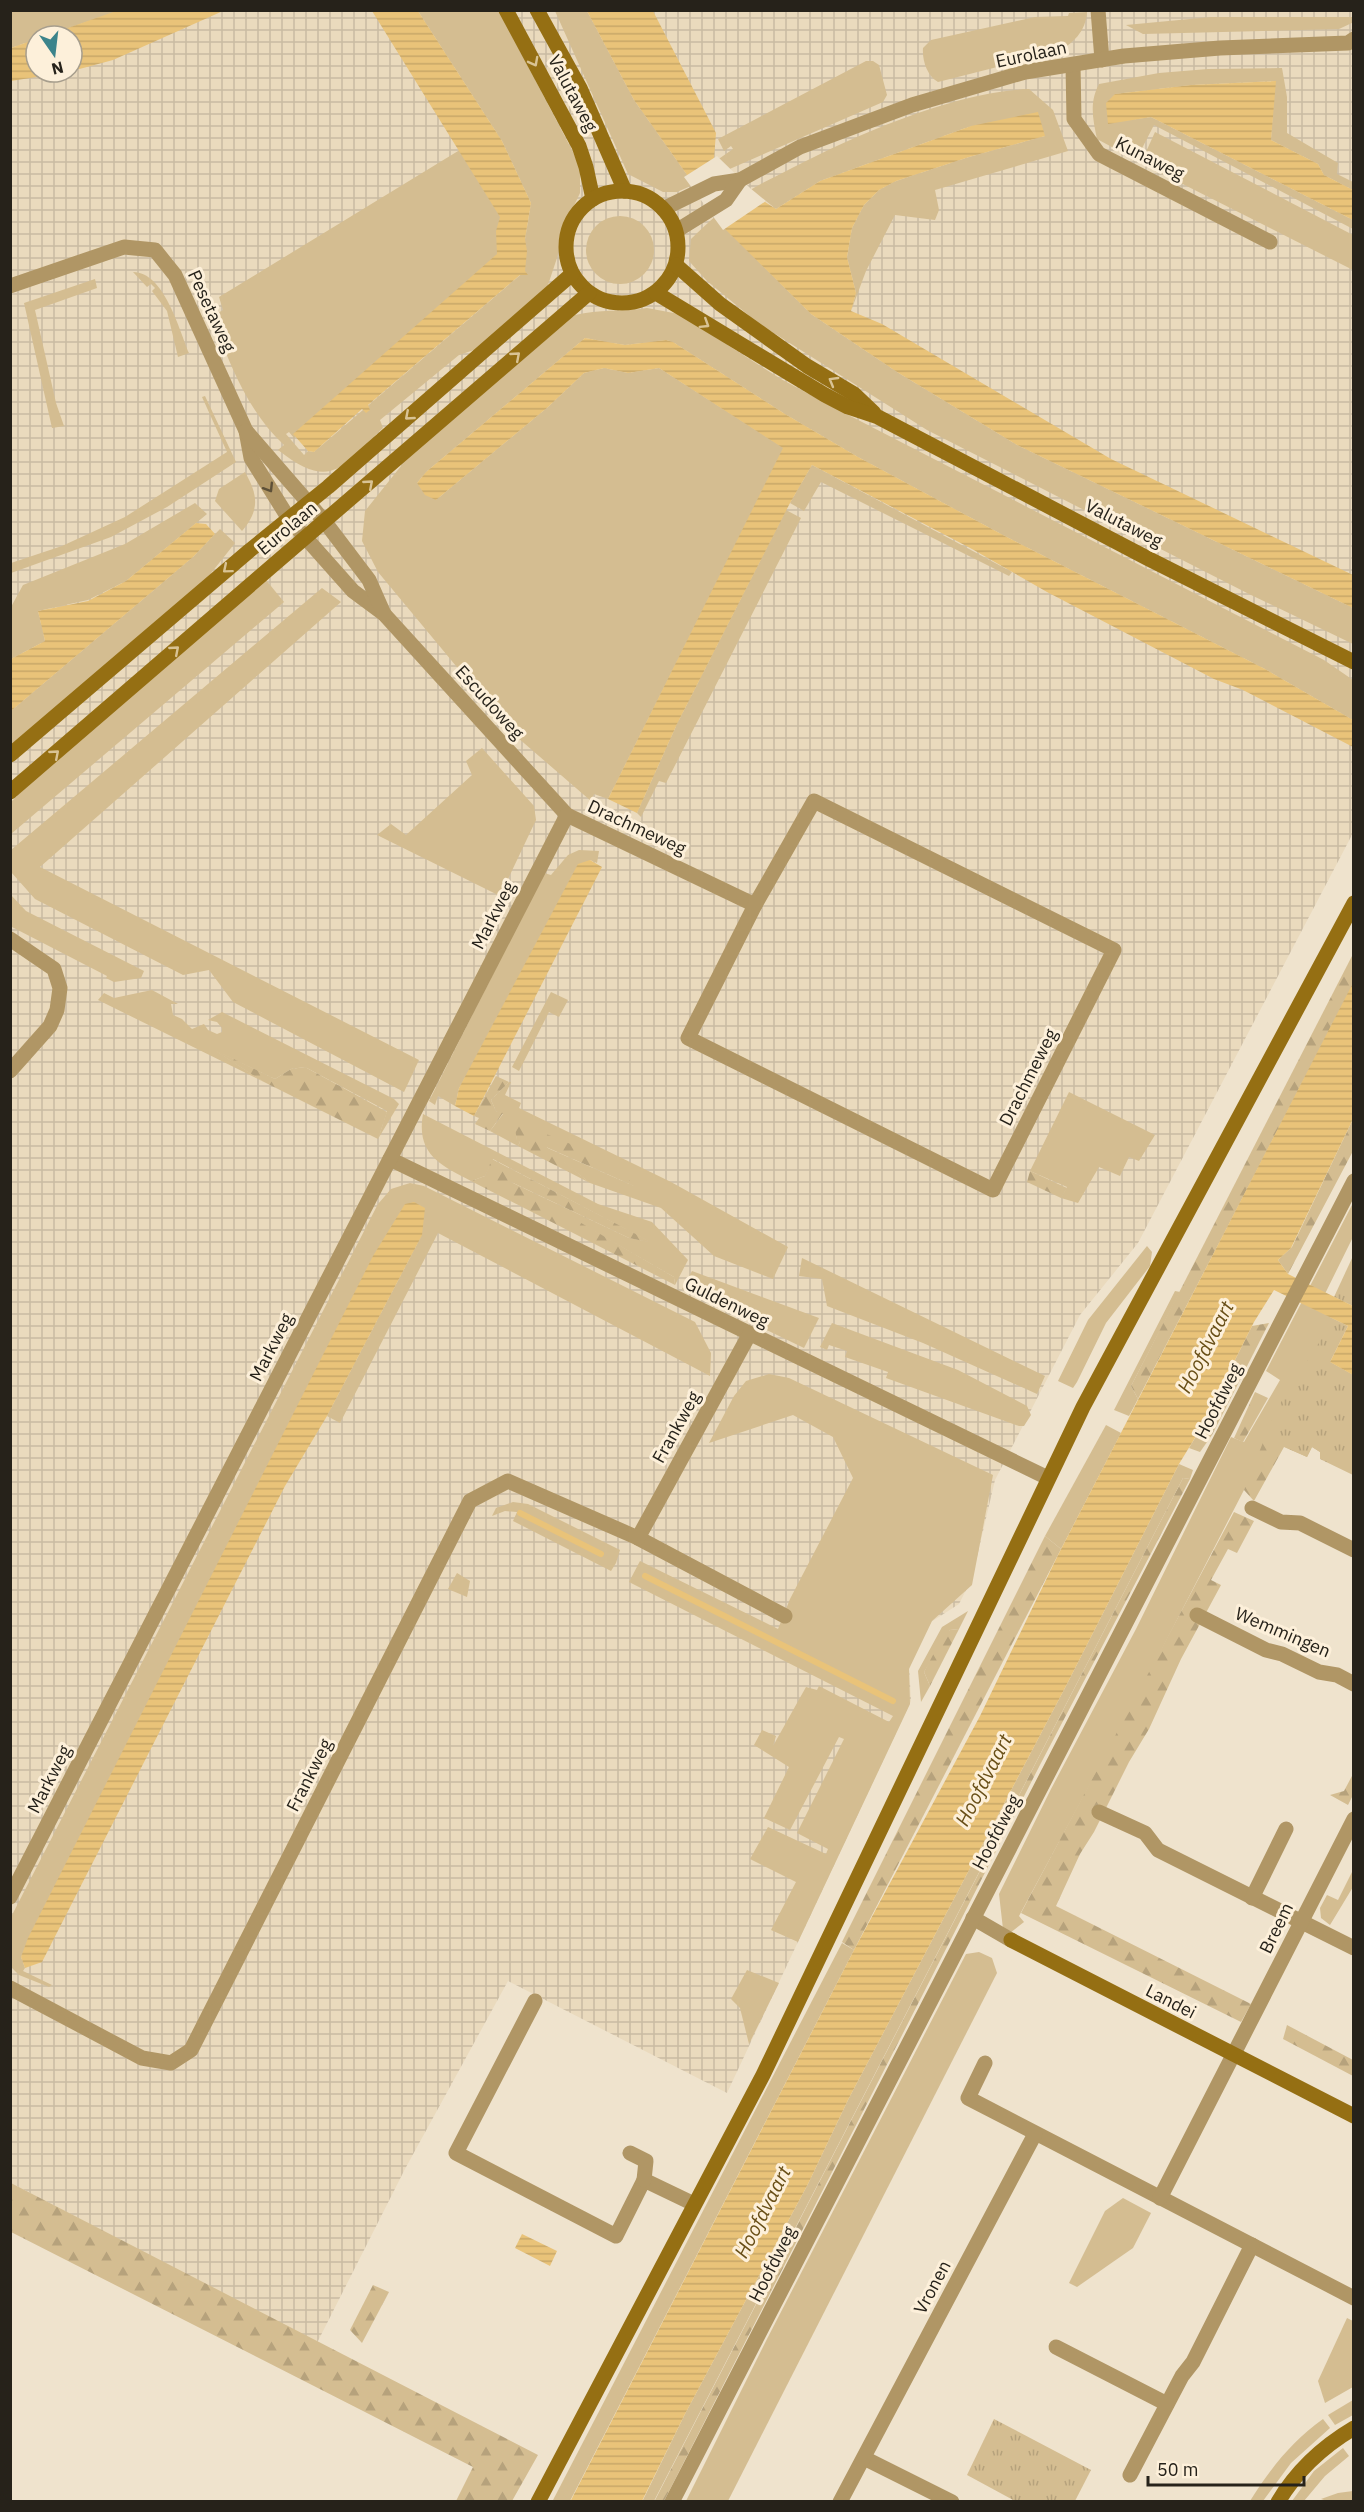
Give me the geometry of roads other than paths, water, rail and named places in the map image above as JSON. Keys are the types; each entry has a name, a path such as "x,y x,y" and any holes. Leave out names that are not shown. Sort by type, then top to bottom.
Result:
{"street":[{"name":"Valutaweg","path":"506,10 579,146 593,199"},
{"name":"Valutaweg","path":"537,10 580,88 625,191"},
{"path":"1098,10 1102,60"},
{"name":"Eurolaan","path":"663,209 714,184 745,177 800,147 912,105 1025,72 1102,60 1220,48 1351,41"},
{"name":"Kunaweg","path":"1073,64 1074,119 1099,154 1270,243"},
{"name":"Eurolaan","path":"676,231 726,200 745,177"},
{"path":"625,191 652,200 663,209 676,231 678,248 676,265 667,281 656,293 643,300 616,303 602,300 589,293 572,274 566,258 566,241 570,225 579,210 593,199 608,193 625,191"},
{"name":"Pesetaweg","path":"10,286 124,247 155,250 175,275 246,430 251,458 289,519 306,538"},
{"name":"Valutaweg","path":"676,265 720,304 789,354 854,394 878,417"},
{"name":"Eurolaan","path":"10,755 308,503 572,274"},
{"name":"Eurolaan","path":"10,792 589,293"},
{"name":"Valutaweg","path":"656,293 825,395 878,417 1353,662"},
{"name":"Pesetaweg","path":"246,430 325,522"},
{"name":"Escudoweg","path":"325,522 369,580 384,614"},
{"name":"Escudoweg","path":"306,538 353,591 384,614 567,815"},
{"name":"Drachmeweg","path":"814,801 1114,950 993,1190 688,1038 755,905 814,801"},
{"name":"Drachmeweg","path":"567,815 755,905"},
{"name":"Markweg","path":"10,1897 567,815"},
{"path":"538,2502 766,2070 1083,1407 1353,903"},
{"path":"10,939 54,969 60,988 57,1010 50,1026 10,1071"},
{"name":"Guldenweg","path":"390,1159 750,1335 1013,1459 1048,1478"},
{"name":"Hoofdweg","path":"672,2502 1353,1181"},
{"name":"Frankweg","path":"638,1538 750,1335"},
{"name":"Frankweg","path":"10,1988 142,2058 171,2063 191,2050 470,1501 508,1481 638,1538 785,1616"},
{"path":"1252,1508 1281,1522 1300,1523 1353,1550"},
{"name":"Wemmingen","path":"1197,1615 1266,1650 1282,1654 1319,1672 1337,1675 1353,1684"},
{"path":"1100,1812 1145,1833 1158,1850 1353,1948"},
{"name":"Breem","path":"1234,2055 1353,1819"},
{"path":"1252,1898 1286,1830"},
{"name":"Landei","path":"972,1918 1353,2116"},
{"path":"535,2001 456,2153 616,2236 644,2180 646,2161 630,2153"},
{"path":"1160,2198 1234,2055"},
{"path":"985,2063 968,2098 1353,2298"},
{"name":"Vronen","path":"840,2502 1035,2133"},
{"path":"644,2180 694,2204"},
{"path":"1130,2475 1182,2376 1193,2362 1252,2245"},
{"path":"1056,2347 1167,2404"},
{"path":"1278,2502 1289,2483 1313,2457 1353,2428"},
{"path":"864,2458 952,2502"}],"water":[{"path":"119,10 223,10 113,60 84,68 84,24 79,24"},
{"path":"372,11 418,11 502,141 531,203 525,239 527,251 525,271 528,275 520,275 368,405 370,410 366,413 362,409 314,452 308,451 293,434 497,254 496,231 500,217"},
{"path":"587,11 653,11 716,133 714,158 748,191 776,209 820,181 971,126 1038,112 1045,136 969,157 896,181 879,190 864,205 852,228 847,257 856,293 851,311 882,324 1111,459 1353,575 1353,608 1017,445 897,372 811,314 726,230 634,100"},
{"path":"24,43 24,79 11,81 11,48"},
{"path":"1276,81 1271,140 1318,164 1324,175 1353,190 1353,220 1151,117 1108,124 1106,103 1115,94 1191,85"},
{"path":"585,338 625,345 666,340 673,342 785,414 858,457 1003,535 1265,669 1353,720 1353,747 1243,690 1214,679 1047,592 972,549 812,465 790,503 677,724 637,813 608,799 783,448 659,368 628,373 604,368 584,373 548,407 436,500 425,495 417,483 426,472"},
{"path":"196,523 206,524 215,534 193,557 11,711 11,659 45,641 38,611 88,601 126,581"},
{"path":"590,860 602,867 474,1116 455,1106 459,1088 578,864"},
{"name":"Hoofdvaart","path":"1353,983 1353,1119 1291,1248 1278,1260 1288,1274 1353,1306 1353,1375 1330,1362 1348,1326 1274,1290 1254,1322 1201,1428 1179,1464 1066,1686 848,2100 808,2184 685,2414 642,2501 570,2502 854,1950 980,1716 1058,1555"},
{"path":"414,1202 425,1208 422,1235 327,1416 285,1486 42,1962 25,1968 21,1957 28,1938 373,1256 405,1204"},
{"path":"522,2234 557,2251 550,2266 515,2248"}],"waterway":[{"path":"520,1513 601,1554"},
{"path":"645,1576 893,1701"}]}
